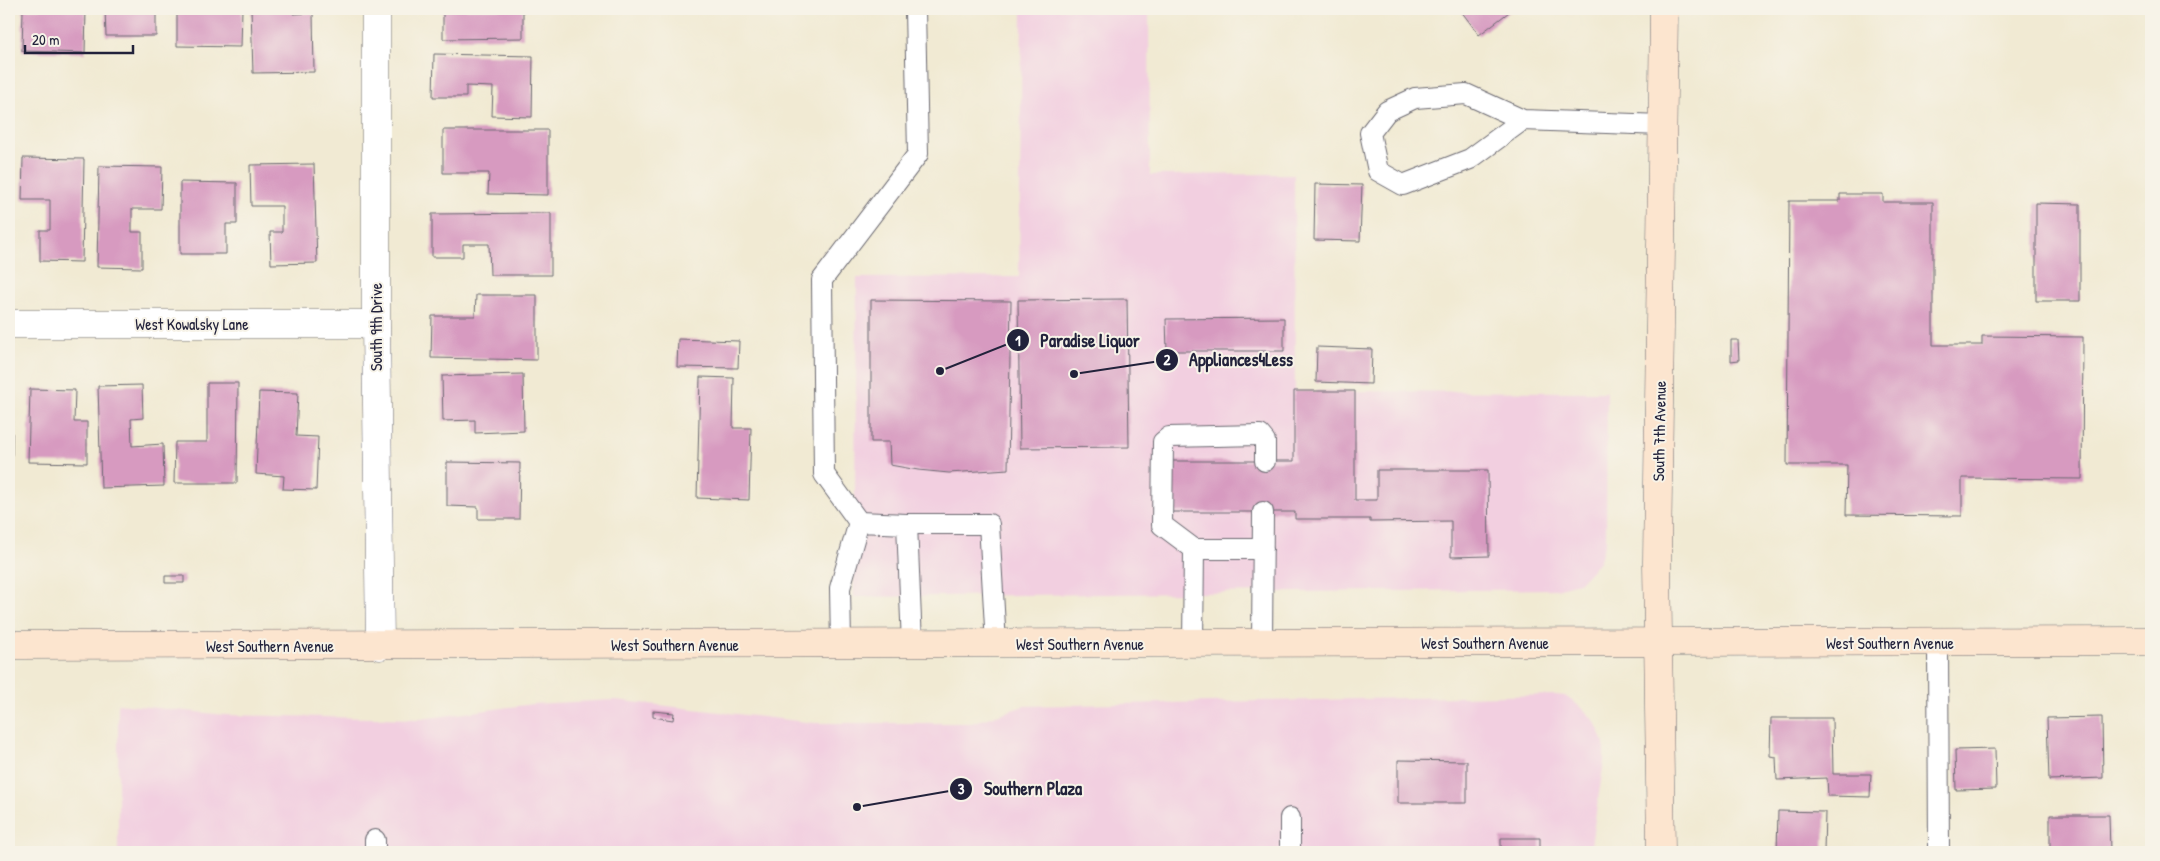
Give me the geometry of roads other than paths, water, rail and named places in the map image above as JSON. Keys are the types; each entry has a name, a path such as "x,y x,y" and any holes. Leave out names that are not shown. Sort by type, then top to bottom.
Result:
{"main road":[{"name":"South 7th Avenue","path":"1660,852 1657,562 1664,9"},
{"name":"West Southern Avenue","path":"9,645 380,646 2151,641"}],"street":[{"name":"South 9th Drive","path":"376,9 376,324 380,646"},
{"name":"West Kowalsky Lane","path":"9,324 376,324"}],"lane":[{"path":"859,522 824,474 822,280 918,154 915,9"},
{"path":"1523,120 1470,159 1403,185 1378,171 1370,133 1387,111 1415,98 1466,94 1523,120 1662,125"},
{"path":"1263,549 1194,549 1162,525 1163,442 1169,437 1260,435 1265,441 1265,461"},
{"path":"1262,644 1263,512"},
{"path":"859,522 989,524 996,644"},
{"path":"840,644 840,588 859,522"},
{"path":"907,524 912,644"},
{"path":"1194,549 1194,644"},
{"path":"1938,643 1939,852"},
{"path":"1290,818 1290,852"}],"place":[{"name":"Paradise Liquor","path":"940,371"},
{"name":"Appliances4Less","path":"1074,374"},
{"name":"Southern Plaza","path":"857,807"}]}
